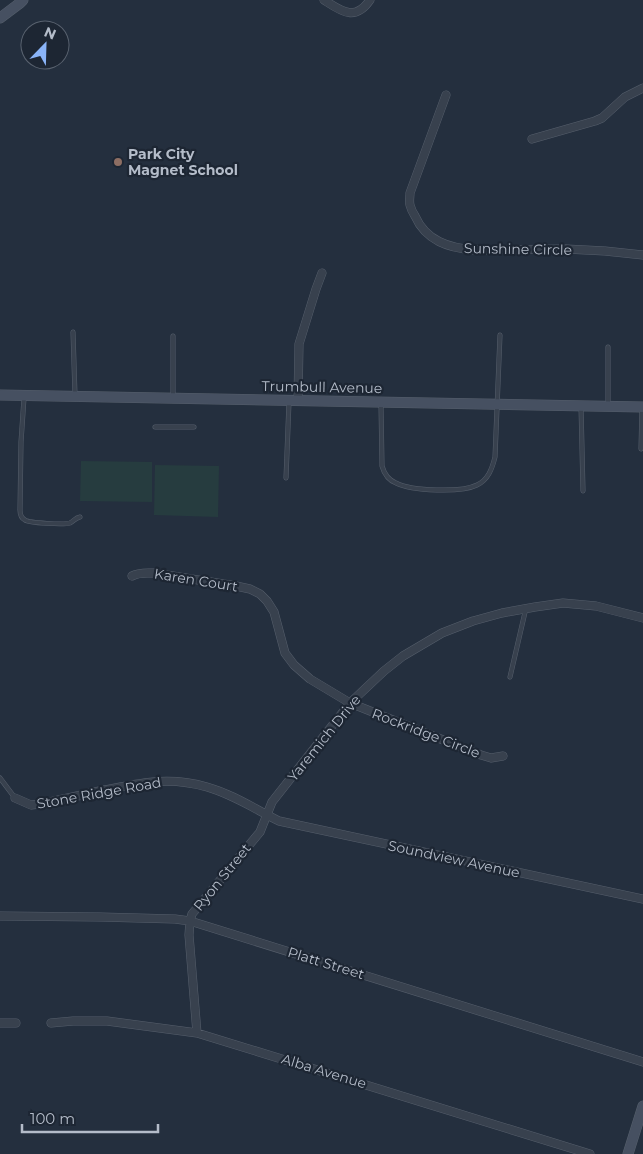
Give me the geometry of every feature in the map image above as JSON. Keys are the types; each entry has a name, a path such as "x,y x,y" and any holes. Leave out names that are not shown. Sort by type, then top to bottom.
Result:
{"street":[{"path":"0,18 23,0"},
{"path":"324,0 343,12 352,13 362,9 370,0"},
{"path":"532,139 602,118 625,97 643,88"},
{"name":"Sunshine Circle","path":"446,95 410,193 410,205 418,223 426,233 436,240 461,249 566,249 643,255"},
{"path":"294,400 299,344 322,273"},
{"name":"Trumbull Avenue","path":"0,395 642,407"},
{"name":"Karen Court","path":"132,576 144,572 154,573 244,587 260,594 274,612 286,653 294,665 310,679 350,703"},
{"name":"Yaremich Drive","path":"267,815 272,802 350,703 403,656 442,634 472,621 502,613 563,603 596,606 643,618"},
{"name":"Rockridge Circle","path":"350,703 481,755 491,758 503,756"},
{"name":"Stone Ridge Road","path":"15,798 31,804 41,804 133,784 172,781 207,787 228,795 267,815"},
{"name":"Soundview Avenue","path":"267,815 279,821 643,899"},
{"name":"Ryon Street","path":"197,1033 189,935 192,914 260,832 267,815"},
{"name":"Platt Street","path":"0,916 137,918 190,921 643,1062"},
{"name":"Alba Avenue","path":"52,1023 107,1021 197,1033 590,1154"},
{"path":"0,1023 16,1023"},
{"path":"628,1154 643,1106"}],"lane":[{"path":"73,332 75,397"},
{"path":"382,402 381,459 384,472 388,478 394,483 403,486 440,490 470,488 478,485 489,474 495,457 500,335"},
{"path":"173,336 173,398"},
{"path":"608,346 608,406"},
{"path":"24,395 20,516 29,522 45,523 67,523 80,517"},
{"path":"286,478 294,400"},
{"path":"581,406 583,491"},
{"path":"641,449 642,407"},
{"path":"155,427 194,427"},
{"path":"510,677 526,608"},
{"path":"0,778 15,798"}],"green space":[{"path":"81,461 152,462 152,502 80,501"},
{"path":"155,465 219,466 218,517 154,515"}],"place":[{"name":"Park City Magnet School","path":"118,162"}]}
